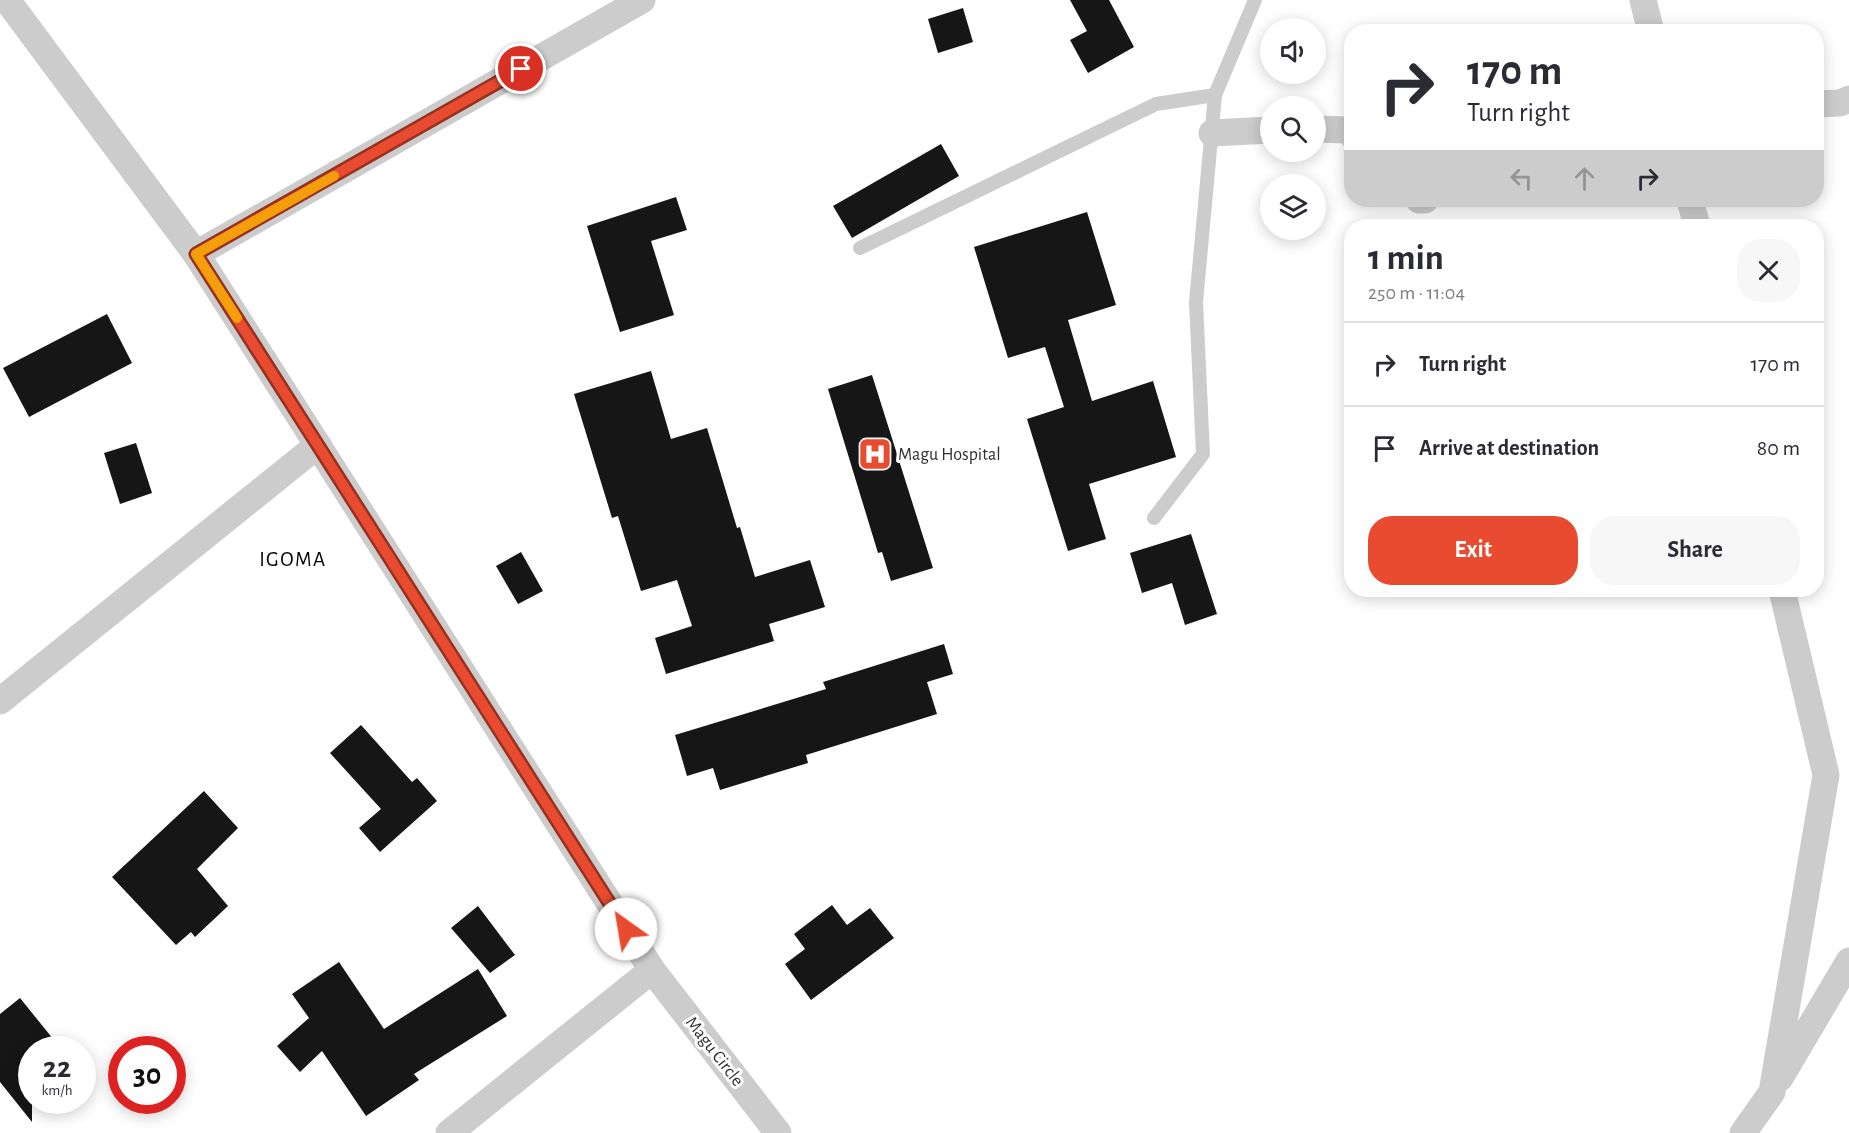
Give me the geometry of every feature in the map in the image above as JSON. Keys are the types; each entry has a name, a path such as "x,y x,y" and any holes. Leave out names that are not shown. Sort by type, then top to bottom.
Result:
{"street":[{"name":"Magu Circle","path":"7,0 196,254 652,970 778,1133"},
{"path":"196,254 642,0"},
{"path":"1643,0 1649,24"},
{"path":"1824,104 1840,103 1849,99"},
{"path":"1326,129 1344,130"},
{"path":"1212,133 1260,131"},
{"path":"0,701 318,445"},
{"path":"1772,1092 1826,774 1784,597"},
{"path":"1743,1133 1772,1092 1849,961"},
{"path":"449,1133 652,970"}],"lane":[{"path":"1154,518 1203,454 1196,302 1215,96 1255,0"},
{"path":"860,248 1156,104 1215,96"}],"building":[{"path":"1070,0 1109,0 1134,47 1088,73 1070,40 1087,31"},
{"path":"963,8 973,42 938,53 928,19"},
{"path":"941,144 959,176 852,238 833,206"},
{"path":"676,197 687,230 651,241 674,315 620,332 587,226"},
{"path":"1087,212 1116,305 1068,320 1092,401 1153,381 1176,457 1089,484 1106,539 1068,551 1027,419 1064,407 1045,347 1008,358 974,247"},
{"path":"107,314 132,363 29,417 3,368"},
{"path":"651,371 671,439 707,428 737,528 740,527 755,577 810,560 825,607 769,624 774,641 666,674 655,638 692,626 677,580 641,591 618,516 612,518 574,394"},
{"path":"872,375 933,568 891,581 882,552 878,553 828,389"},
{"path":"136,443 152,493 120,504 104,453"},
{"path":"1191,534 1217,614 1185,625 1172,583 1142,593 1130,553"},
{"path":"521,552 543,591 518,604 496,566"},
{"path":"944,644 953,674 927,682 937,714 806,755 808,763 720,790 713,768 687,776 675,735 826,689 823,682"},
{"path":"361,725 412,782 417,778 437,801 380,852 359,828 381,809 330,753"},
{"path":"204,791 238,828 197,869 228,906 195,937 191,932 176,945 112,877"},
{"path":"832,905 847,925 870,908 894,938 811,1000 785,964 805,949 794,934"},
{"path":"478,906 515,955 490,973 451,928"},
{"path":"339,962 384,1029 478,969 507,1016 414,1074 419,1080 366,1116 322,1051 300,1072 277,1046 309,1018 292,994"},
{"path":"20,998 51,1036 18,1036 18,1104 0,1082 0,1014"},
{"path":"26,1114 32,1114 32,1122"}],"slow traffic":[{"path":"237,318 196,254 334,176"}],"place":[{"name":"Magu Hospital","path":"875,454"}],"district":[{"name":"IGOMA","path":"293,559"}],"route":[{"path":"521,69 196,254 626,929"}]}
